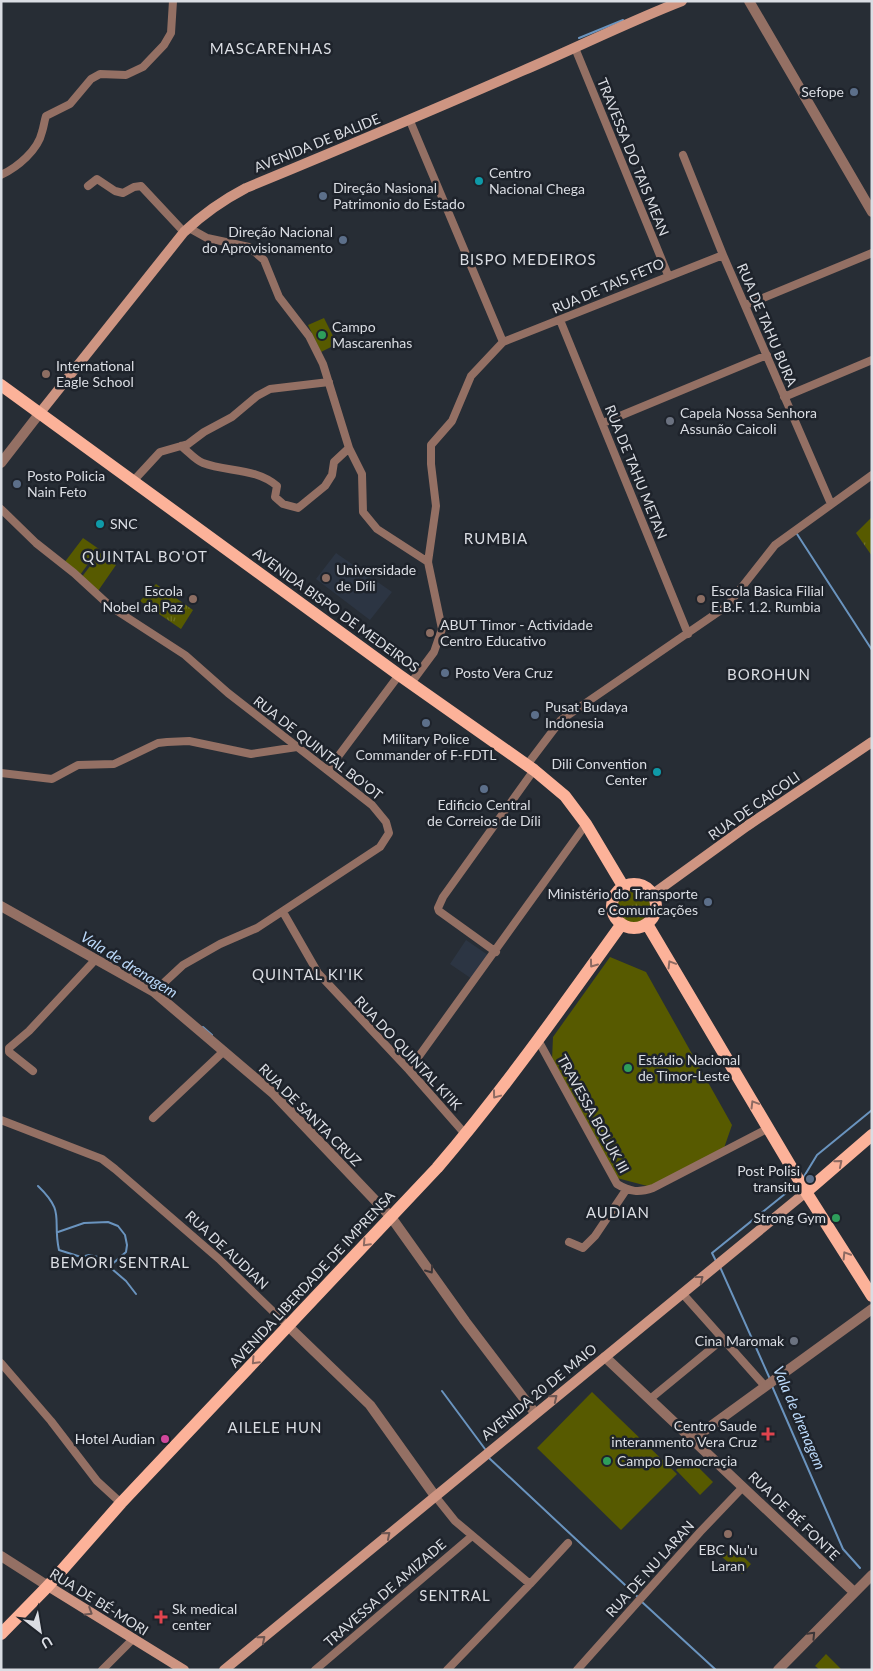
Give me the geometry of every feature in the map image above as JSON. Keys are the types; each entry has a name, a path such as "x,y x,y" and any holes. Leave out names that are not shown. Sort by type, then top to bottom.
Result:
{"main road":[{"name":"AVENIDA DE BALIDE","path":"39,414 187,230 204,214 246,188 410,121 634,20 682,1"},
{"name":"AVENIDA BISPO DE MEDEIROS","path":"1,385 398,675 531,768 565,796 586,824 624,886"},
{"name":"RUA DE CAICOLI","path":"653,894 872,742"},
{"path":"630,884 643,885 653,894 656,907 655,913 647,924 634,928 622,925 613,914 612,901 614,895 624,886 630,884"},
{"path":"647,924 806,1192 872,1296"},
{"name":"AVENIDA LIBERDADE DE IMPRENSA","path":"1,1634 48,1586 121,1503 466,1135 622,925"},
{"name":"AVENIDA 20 DE MAIO","path":"224,1670 806,1192 872,1135"},
{"name":"RUA DE BÉ-MORI","path":"48,1586 184,1670"}],"street":[{"path":"1,175 18,165 33,148 42,132 46,116 70,104 91,79 100,74 126,75 143,67 154,57 171,33 173,1"},
{"path":"749,1 872,212"},
{"name":"TRAVESSA DO TAIS MEAN","path":"575,48 668,275"},
{"path":"410,121 503,342 470,376 452,421 431,445 430,464 436,506 428,562 442,629 434,652 411,683"},
{"name":"RUA DE TAHU BURA","path":"683,154 723,255 831,504"},
{"path":"88,186 98,179 115,191 123,193 134,187 141,186 187,230 207,238 249,247 257,252 269,267 279,297 309,336 330,382 349,448 362,474 362,507 366,517 377,529 428,562"},
{"path":"746,305 872,253"},
{"name":"RUA DE TAIS FETO","path":"503,342 668,275 723,255"},
{"name":"RUA DE TAHU METAN","path":"560,320 688,634"},
{"path":"603,423 767,355"},
{"path":"784,397 872,360"},
{"path":"136,478 160,452 181,446 232,418 249,402 270,389 330,382"},
{"path":"1,463 39,414"},
{"path":"181,446 201,462 250,472 271,481 277,486 275,497 283,504 298,508 325,486 332,475 334,462 349,448"},
{"path":"496,952 439,911 438,908 443,897 531,768 561,720 727,606 775,545 872,475"},
{"name":"RUA DE QUINTAL BO'OT","path":"1,509 36,543 74,573 111,608 185,655 297,747 328,770 376,810 386,822 389,833 380,847 283,912 183,965 156,989"},
{"path":"328,770 398,675"},
{"path":"1,773 52,779 78,766 114,764 158,743 167,742 189,741 251,754 297,747"},
{"path":"409,1070 496,952 586,824"},
{"name":"RUA DE SANTA CRUZ","path":"1,906 96,959 156,989 274,1094 391,1217 465,1321 535,1414"},
{"name":"RUA DO QUINTAL KI'IK","path":"283,912 299,944 318,973 409,1070 466,1135"},
{"path":"33,1071 9,1052 10,1048 34,1026 96,959"},
{"name":"TRAVESSA BOLUK III","path":"538,1040 617,1184 626,1190 640,1192 653,1188 769,1128"},
{"path":"153,1118 224,1051"},
{"name":"RUA DE AUDIAN","path":"1,1120 69,1146 108,1164 220,1259 370,1405 435,1496"},
{"path":"569,1242 583,1248 595,1236 626,1190"},
{"path":"682,1293 764,1385"},
{"path":"693,1439 764,1385 872,1309"},
{"path":"650,1399 723,1339"},
{"name":"RUA DE BÉ FONTE","path":"605,1357 854,1592"},
{"path":"1,1363 51,1421 97,1481 121,1503"},
{"name":"RUA DE NU LARAN","path":"577,1670 743,1487"},
{"path":"435,1496 455,1521 530,1584"},
{"name":"TRAVESSA DE AMIZADE","path":"315,1670 472,1536"},
{"path":"447,1670 568,1544"},
{"name":"RUA DE BÉ-MORI","path":"1,1556 48,1586"},
{"path":"778,1670 871,1576"},
{"path":"102,1670 133,1639"}],"shaded area":[{"path":"336,553 392,592 370,620 316,579"},
{"path":"466,940 488,955 472,979 450,964"}],"green space":[{"name":"Campo Mascarenhas","path":"324,318 337,344 321,352 308,325"},
{"path":"872,517 872,556 856,533"},
{"path":"83,538 99,549 80,575 64,563"},
{"path":"100,553 116,565 98,591 81,578"},
{"path":"156,584 193,610 181,629 140,601"},
{"path":"632,887 644,893 650,905 644,917 632,923 620,917 614,905 620,893"},
{"name":"Estádio Nacional de Timor-Leste","path":"610,957 646,972 732,1125 723,1151 651,1187 617,1178 552,1060 553,1037"},
{"name":"Campo Democraçia","path":"592,1392 677,1474 621,1530 537,1448"},
{"path":"689,1458 713,1482 700,1495 676,1470"},
{"path":"732,1546 751,1564 742,1574 722,1557"},
{"path":"826,1654 842,1670 820,1670 815,1666"}],"waterway":[{"name":"Vala de drenagem","path":"579,38 623,20"},
{"path":"797,534 872,650"},
{"name":"Vala de drenagem","path":"203,1027 212,1035"},
{"name":"Vala de drenagem","path":"803,1178 817,1155 872,1110"},
{"name":"Vala de drenagem","path":"716,1261 712,1253 796,1185"},
{"path":"38,1186 47,1195 55,1210 59,1250 81,1257 89,1255 98,1257 126,1281 136,1294"},
{"path":"58,1232 84,1223 108,1222 118,1226 125,1235 126,1252 110,1266"},
{"name":"Vala de drenagem","path":"720,1267 770,1379"},
{"name":"Vala de drenagem","path":"772,1386 843,1549 860,1568"},
{"name":"Vala de drenagem","path":"442,1391 485,1449"},
{"name":"Vala de drenagem","path":"489,1458 639,1598"},
{"name":"Vala de drenagem","path":"642,1602 716,1670"}],"place":[{"name":"Sefope","path":"854,92"},
{"name":"Centro Nacional Chega","path":"479,181"},
{"name":"Direção Nasional Patrimonio do Estado","path":"323,196"},
{"name":"Direção Nacional do Aprovisionamento","path":"343,240"},
{"name":"Campo Mascarenhas","path":"322,335"},
{"name":"International Eagle School","path":"46,374"},
{"name":"Capela Nossa Senhora Assunão Caicoli","path":"670,421"},
{"name":"Posto Policia Nain Feto","path":"17,484"},
{"name":"SNC","path":"100,524"},
{"name":"Universidade de Díli","path":"326,578"},
{"name":"Escola Nobel da Paz","path":"193,599"},
{"name":"Escola Basica Filial E.B.F. 1.2. Rumbia","path":"701,599"},
{"name":"ABUT Timor - Actividade Centro Educativo","path":"430,633"},
{"name":"Posto Vera Cruz","path":"445,673"},
{"name":"Pusat Budaya Indonesia","path":"535,715"},
{"name":"Military Police Commander of F-FDTL","path":"426,723"},
{"name":"Dili Convention Center","path":"657,772"},
{"name":"Edificio Central de Correios de Díli","path":"484,789"},
{"name":"Ministério do Transporte e Comunicações","path":"708,902"},
{"name":"Estádio Nacional de Timor-Leste","path":"628,1068"},
{"name":"Post Polisi transitu","path":"810,1179"},
{"name":"Strong Gym","path":"836,1218"},
{"name":"Cina Maromak","path":"794,1341"},
{"name":"Centro Saude interanmento Vera Cruz","path":"768,1434"},
{"name":"Hotel Audian","path":"165,1439"},
{"name":"Campo Democraçia","path":"607,1461"},
{"name":"EBC Nu'u Laran","path":"728,1534"},
{"name":"Sk medical center","path":"161,1617"}],"district":[{"name":"MASCARENHAS","path":"271,49"},
{"name":"BISPO MEDEIROS","path":"528,260"},
{"name":"RUMBIA","path":"496,539"},
{"name":"QUINTAL BO'OT","path":"145,557"},
{"name":"BOROHUN","path":"769,675"},
{"name":"QUINTAL KI'IK","path":"308,975"},
{"name":"AUDIAN","path":"618,1213"},
{"name":"BEMORI SENTRAL","path":"120,1263"},
{"name":"AILELE HUN","path":"275,1428"},
{"name":"SENTRAL","path":"455,1596"}]}
